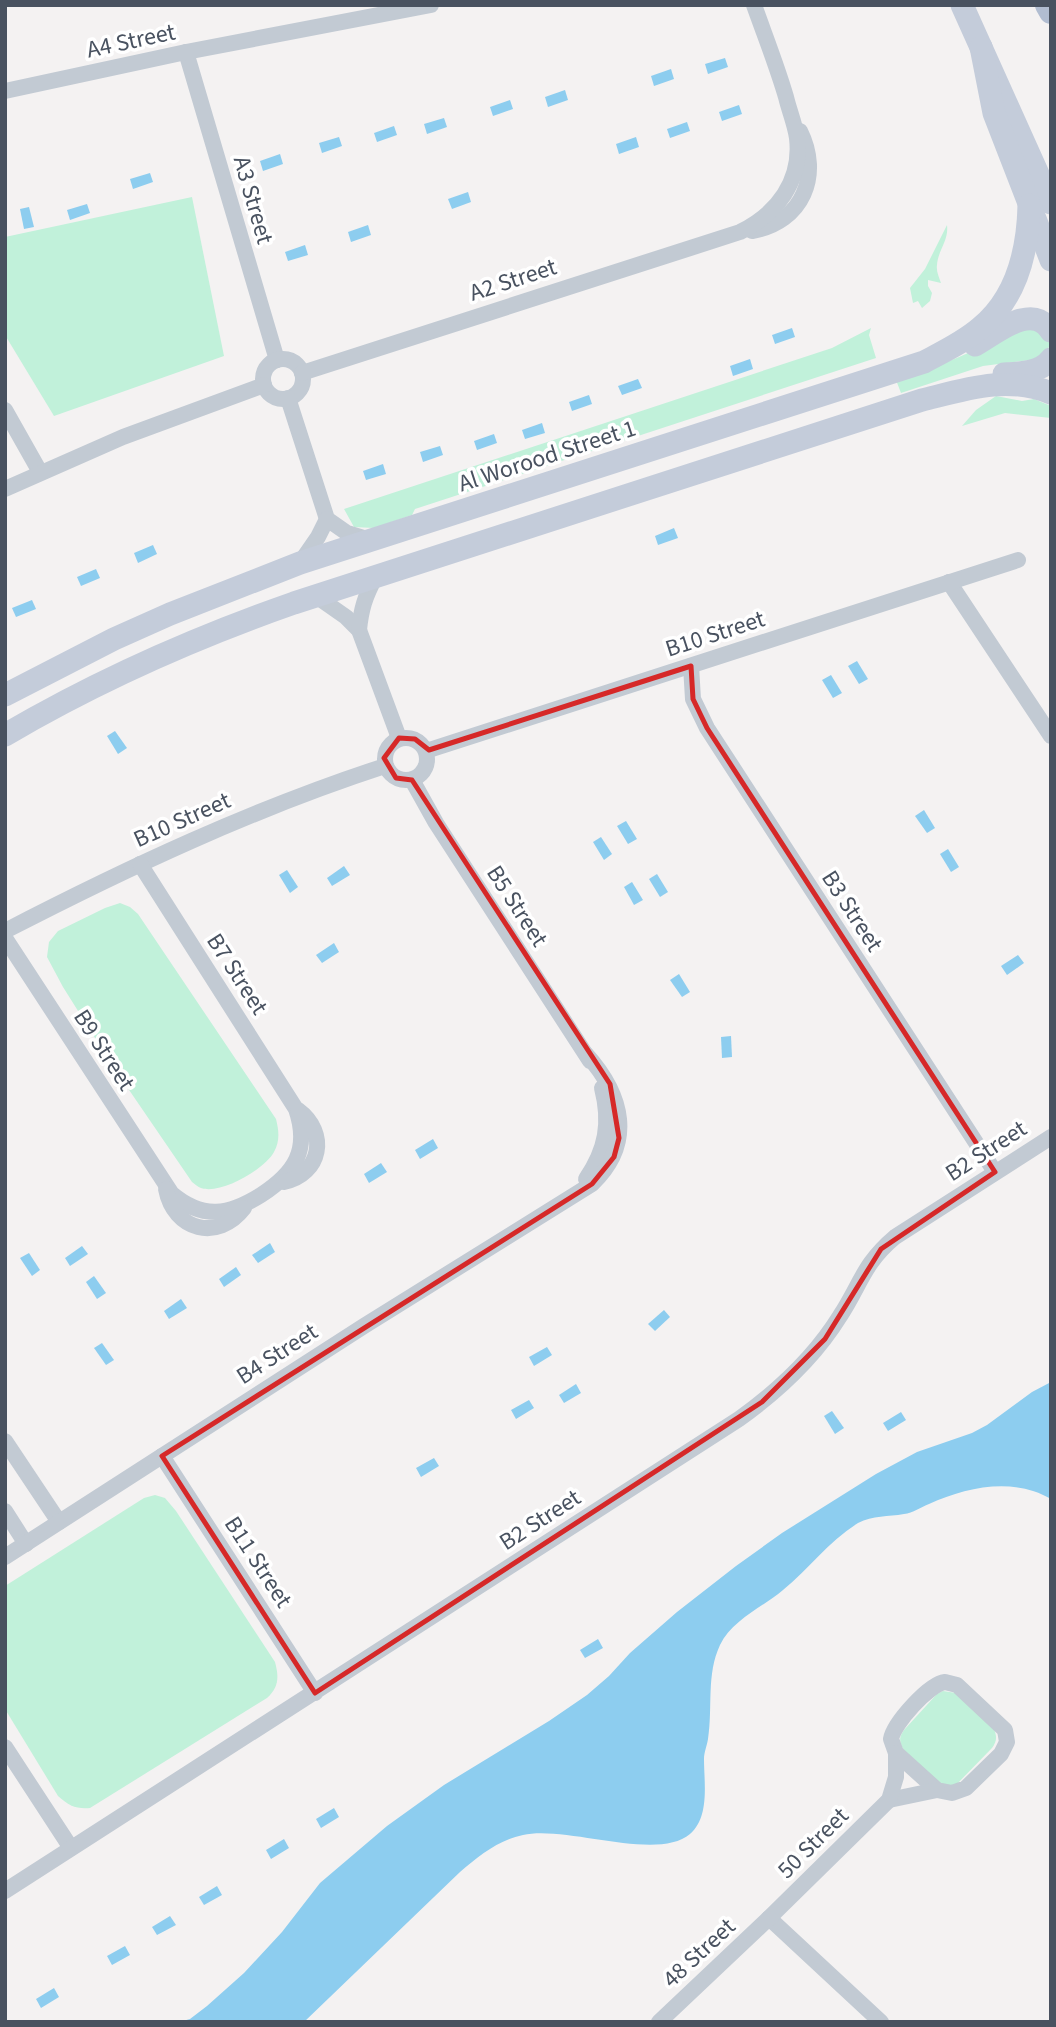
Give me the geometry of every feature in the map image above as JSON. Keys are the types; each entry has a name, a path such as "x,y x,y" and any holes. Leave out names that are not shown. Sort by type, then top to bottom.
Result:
{"main road":[{"path":"1047,5 1051,12"}],"street":[{"name":"A4 Street","path":"5,91 186,52 431,5"},
{"path":"754,5 778,69"},
{"path":"765,5 778,69"},
{"path":"962,5 981,47 995,113 1040,204 1051,260"},
{"name":"A3 Street","path":"186,52 277,360"},
{"name":"A2 Street","path":"302,373 740,232 771,226 784,219 796,207 809,179 808,147 792,119 778,69"},
{"name":"Al Worood Street 1","path":"5,695 114,639 300,563 924,362 981,328 999,308 1023,259 1028,232 1040,204"},
{"path":"924,362 965,350 1019,320 1040,320 1051,331"},
{"path":"922,400 960,382 1037,370 1051,359"},
{"path":"277,360 292,362 302,373 300,389 288,398 273,397 264,385 265,370 277,360"},
{"path":"5,735 158,656 230,626 316,596 922,400 992,384 1018,383 1051,393"},
{"path":"5,489 144,429 264,385"},
{"path":"288,398 327,519 347,533 370,540"},
{"path":"5,410 40,472"},
{"path":"300,563 327,519"},
{"name":"B10 Street","path":"426,751 1018,560"},
{"path":"359,630 366,594 375,578"},
{"path":"949,582 1051,736"},
{"path":"316,596 346,617 359,630 399,738"},
{"name":"B3 Street","path":"691,666 693,699 707,728 995,1172"},
{"path":"399,738 415,739 426,751 425,768 412,780 396,778 385,766 386,749 399,738"},
{"name":"B10 Street","path":"5,931 140,864 237,820 335,782 385,766"},
{"name":"B5 Street","path":"412,780 441,831 586,1054"},
{"name":"B7 Street","path":"140,864 296,1109 307,1116 314,1127 317,1152 304,1174 280,1183 247,1204"},
{"name":"B9 Street","path":"5,938 165,1187 180,1201 198,1209 228,1211 247,1204"},
{"name":"B4 Street","path":"5,1557 592,1184 605,1172 614,1157 620,1120 617,1101 610,1084 586,1054"},
{"name":"B2 Street","path":"5,1891 762,1402 785,1383 825,1339 842,1314 869,1262 881,1249 895,1237 1051,1137"},
{"path":"5,1441 59,1522"},
{"name":"B11 Street","path":"162,1456 315,1693"},
{"path":"5,1511 26,1544"},
{"path":"897,1753 896,1777 889,1800 937,1790 952,1793 967,1788 1001,1754 1007,1742 1005,1730 957,1685 945,1682 934,1685 895,1726 891,1739 897,1753 937,1790"},
{"path":"5,1747 71,1848"},
{"name":"50 Street","path":"769,1918 889,1800"},
{"path":"769,1918 881,2022"},
{"name":"48 Street","path":"659,2022 769,1918"}],"highlighted area":[{"path":"691,666 693,699 707,728 995,1172 881,1249 825,1339 762,1402 315,1693 162,1456 592,1184 614,1157 619,1138 610,1084 412,780 396,778 384,758 399,738 415,739 429,750"}],"green space":[{"path":"192,197 224,356 54,416 5,335 5,237"},
{"path":"947,225 937,265 941,283 928,280 932,293 930,301 922,308 918,301 913,303 910,288 925,269"},
{"path":"1022,323 1050,339 1049,347 1038,359 983,366 901,393 896,380 977,349"},
{"path":"871,328 869,335 876,358 415,509 412,515 374,528 354,527 344,509 832,348"},
{"path":"996,396 1022,401 1034,399 1051,406 1051,418 1005,413 962,426 976,410"},
{"path":"120,903 138,914 276,1119 278,1136 274,1152 262,1166 231,1184 210,1189 201,1188 192,1182 112,1065 47,957 49,942 58,931"},
{"path":"155,1495 165,1498 176,1511 275,1662 277,1682 267,1698 90,1808 77,1807 58,1796 5,1709 5,1586 144,1498"},
{"path":"943,1691 956,1693 994,1729 996,1737 992,1748 954,1787 939,1784 903,1749 900,1741 904,1730 937,1694"}],"water":[{"path":"725,58 728,67 708,74 705,64"},
{"path":"671,69 674,79 654,86 651,76"},
{"path":"565,90 568,100 548,107 545,97"},
{"path":"510,100 513,109 493,116 490,107"},
{"path":"739,105 742,114 722,121 719,112"},
{"path":"444,118 447,127 427,134 424,124"},
{"path":"687,122 690,131 670,138 667,129"},
{"path":"394,126 397,135 377,142 374,133"},
{"path":"339,137 342,146 322,153 319,143"},
{"path":"636,137 639,147 619,154 616,144"},
{"path":"280,154 283,164 263,171 260,161"},
{"path":"150,173 153,182 133,189 130,179"},
{"path":"468,192 471,202 452,209 448,199"},
{"path":"87,204 90,213 70,220 67,210"},
{"path":"29,207 34,227 24,229 20,209"},
{"path":"368,225 371,235 351,242 348,232"},
{"path":"305,245 308,255 288,261 285,252"},
{"path":"792,328 795,337 775,344 772,335"},
{"path":"750,359 753,369 733,376 730,366"},
{"path":"638,379 642,388 622,395 618,386"},
{"path":"589,395 592,404 572,411 569,402"},
{"path":"542,423 545,433 525,439 522,430"},
{"path":"494,434 497,443 477,450 474,441"},
{"path":"440,446 443,455 423,462 420,452"},
{"path":"383,464 386,474 366,480 363,471"},
{"path":"674,528 678,538 658,545 655,536"},
{"path":"153,545 157,554 138,563 134,553"},
{"path":"96,569 100,578 81,586 77,577"},
{"path":"32,600 36,609 16,617 12,608"},
{"path":"857,661 868,679 859,684 848,666"},
{"path":"831,675 842,693 833,698 822,680"},
{"path":"115,731 127,748 118,754 107,736"},
{"path":"924,810 935,828 927,833 915,816"},
{"path":"626,821 637,839 628,844 617,826"},
{"path":"601,837 612,854 604,860 593,842"},
{"path":"948,849 959,867 951,872 940,854"},
{"path":"344,866 350,875 332,886 327,878"},
{"path":"287,870 298,887 290,893 279,875"},
{"path":"657,874 668,892 660,897 649,879"},
{"path":"632,882 643,900 634,905 624,887"},
{"path":"334,943 339,952 322,963 316,955"},
{"path":"1018,955 1024,963 1007,975 1001,966"},
{"path":"679,974 690,992 682,997 670,980"},
{"path":"731,1036 732,1057 722,1058 721,1037"},
{"path":"433,1139 438,1148 420,1159 415,1150"},
{"path":"381,1163 387,1172 369,1183 364,1174"},
{"path":"270,1243 275,1252 258,1263 252,1255"},
{"path":"82,1246 88,1254 70,1266 65,1258"},
{"path":"29,1253 40,1270 32,1276 20,1258"},
{"path":"236,1267 241,1275 224,1287 219,1279"},
{"path":"94,1276 106,1293 97,1299 86,1282"},
{"path":"181,1299 187,1308 169,1319 164,1311"},
{"path":"664,1310 670,1317 655,1331 648,1324"},
{"path":"102,1343 114,1360 106,1365 94,1348"},
{"path":"547,1347 552,1355 534,1366 529,1357"},
{"path":"1051,1382 1051,1499 1021,1488 990,1487 959,1493 907,1513 864,1520 838,1538 792,1582 740,1621 725,1636 716,1656 711,1679 708,1742 704,1756 703,1809 701,1818 690,1834 675,1842 656,1845 541,1833 514,1837 489,1849 460,1872 304,2022 179,2022 190,2019 244,1973 282,1932 320,1883 387,1826 444,1785 587,1695 677,1612 736,1566 782,1533 876,1474 917,1452 972,1433"},
{"path":"576,1384 581,1393 564,1403 559,1395"},
{"path":"529,1400 534,1408 516,1419 511,1410"},
{"path":"832,1411 844,1428 835,1434 824,1416"},
{"path":"901,1412 906,1420 888,1431 883,1423"},
{"path":"434,1458 439,1466 421,1477 416,1468"},
{"path":"598,1639 603,1648 585,1658 580,1650"},
{"path":"334,1808 339,1817 321,1828 316,1819"},
{"path":"284,1839 289,1848 271,1859 266,1850"},
{"path":"217,1886 222,1895 204,1905 199,1897"},
{"path":"170,1916 176,1925 157,1935 152,1927"},
{"path":"125,1946 130,1955 112,1965 107,1956"},
{"path":"54,1988 59,1997 41,2008 36,1999"}]}
